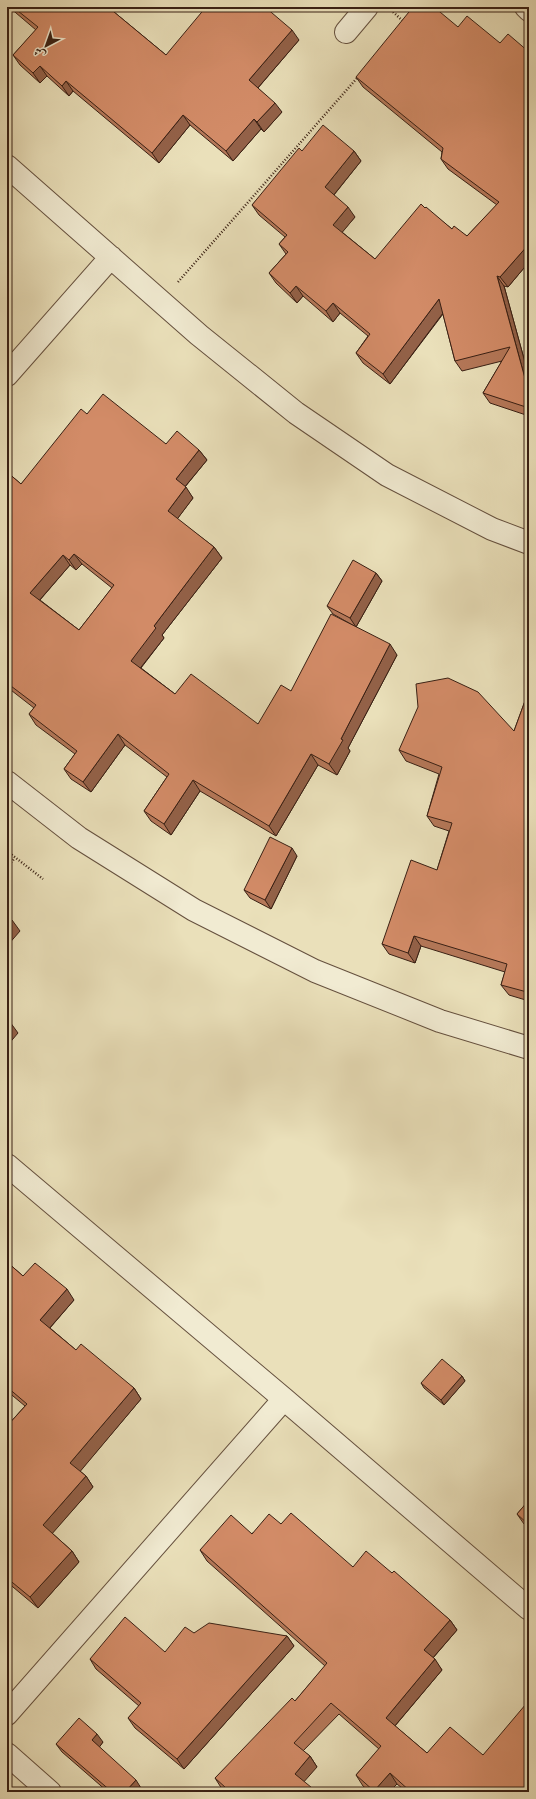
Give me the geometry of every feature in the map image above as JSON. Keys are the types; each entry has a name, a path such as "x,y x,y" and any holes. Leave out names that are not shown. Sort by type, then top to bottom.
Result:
{"street":[{"path":"346,32 367,7"},
{"path":"526,7 529,10"},
{"path":"7,166 199,334 296,413 387,475 492,529 529,543"},
{"path":"7,376 111,257"},
{"path":"7,782 79,838 194,910 315,971 440,1021 529,1048"},
{"path":"7,1165 284,1399 529,1609"},
{"path":"7,1714 284,1399"},
{"path":"7,1754 50,1792"}],"path":[{"path":"388,7 405,23"},
{"path":"162,301 359,76"},
{"path":"7,851 43,879"},
{"path":"7,867 15,858"}],"building":[{"path":"13,7 108,7 166,55 206,7 265,7 292,30 249,80 275,103 257,122 254,119 226,151 183,115 152,153 66,81 62,86 40,66 33,73 13,55 38,27"},
{"path":"413,7 434,7 458,27 467,16 500,43 508,34 529,52 529,244 500,277 497,276 529,393 529,408 483,393 510,347 455,361 439,299 383,374 356,353 370,334 333,303 326,311 296,286 290,293 269,273 288,252 279,244 287,235 252,205 299,148 302,151 323,125 354,151 325,187 348,207 333,225 375,259 421,204 452,229 454,226 467,236 499,202 441,159 443,148 356,77"},
{"path":"103,394 166,444 177,431 199,450 176,479 186,487 168,511 214,547 154,626 156,628 131,661 175,694 191,674 258,724 281,685 291,691 331,614 390,644 341,739 343,740 329,764 311,754 269,826 193,780 164,824 144,811 169,774 118,734 83,782 64,769 77,751 29,714 36,705 7,683 7,472 21,484 81,409 87,414","holes":["74,554 114,585 79,630 30,593 63,555 69,560"]},
{"path":"353,560 376,573 350,618 327,606"},
{"path":"448,678 478,692 514,731 529,690 529,984 527,992 501,985 507,964 414,936 408,953 382,944 411,860 437,870 452,823 427,816 442,767 399,750 418,707 416,684"},
{"path":"270,837 292,848 265,900 244,890"},
{"path":"7,916 12,920 7,927"},
{"path":"7,1019 10,1022 7,1026"},
{"path":"7,1262 23,1276 35,1263 67,1289 40,1320 76,1350 81,1344 134,1388 70,1463 86,1476 43,1525 72,1551 30,1597 7,1578 7,1426 27,1404 7,1387 7,1374 10,1370 7,1368"},
{"path":"442,1359 462,1376 441,1400 421,1383"},
{"path":"529,1500 529,1525 517,1514"},
{"path":"291,1513 353,1567 366,1551 392,1573 394,1571 450,1620 424,1650 435,1659 386,1718 427,1753 450,1727 483,1755 526,1704 529,1707 529,1792 411,1792 390,1773 374,1791 356,1775 381,1746 331,1703 294,1743 310,1756 295,1774 317,1792 222,1791 226,1788 215,1778 292,1698 295,1701 327,1663 200,1550 231,1515 252,1534 269,1514 281,1524"},
{"path":"125,1617 165,1652 185,1627 194,1633 209,1623 287,1636 177,1759 128,1718 141,1703 90,1659"},
{"path":"79,1718 97,1734 92,1740 136,1780 125,1792 112,1792 56,1744"}]}
